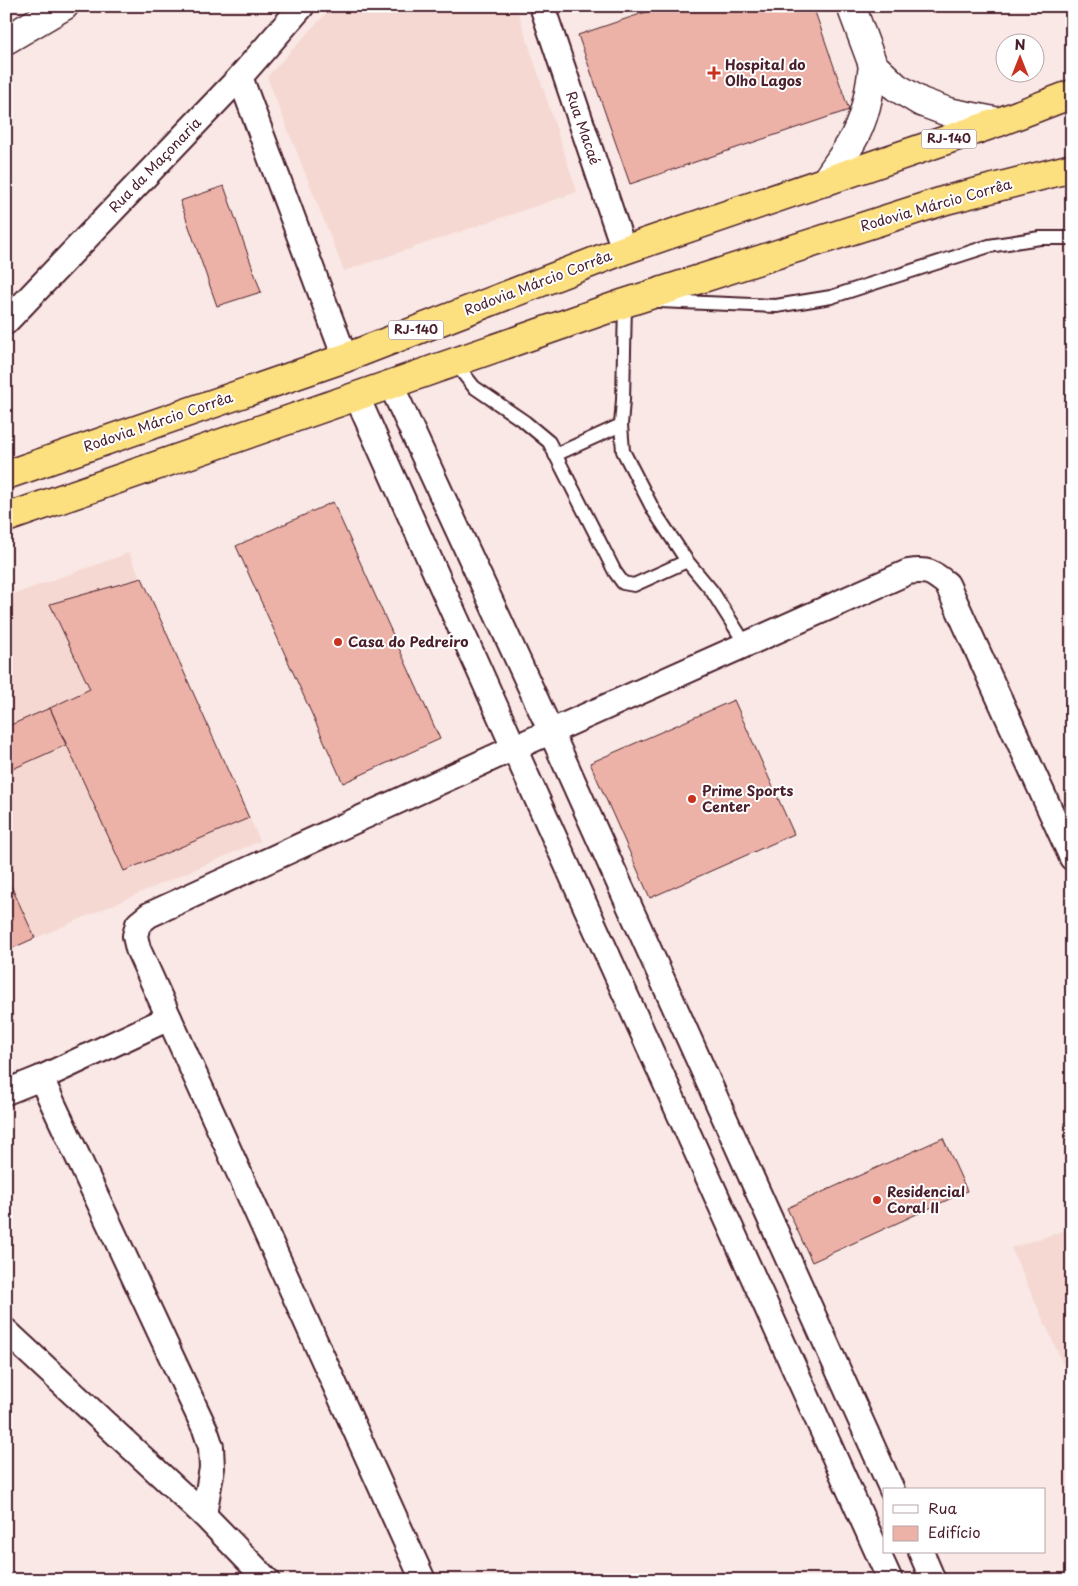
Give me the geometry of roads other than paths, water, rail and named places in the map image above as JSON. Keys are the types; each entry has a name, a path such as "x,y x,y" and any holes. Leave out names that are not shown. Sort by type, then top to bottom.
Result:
{"highway":[{"name":"Rodovia Márcio Corrêa","path":"6,475 345,358 624,250 999,122 1072,94"},
{"name":"Rodovia Márcio Corrêa","path":"6,518 630,301 946,200 1072,168"}],"street":[{"path":"6,40 64,6"},
{"name":"Rua da Maçonaria","path":"6,322 240,77 302,6"},
{"name":"Rua Macaé","path":"542,6 624,250"},
{"path":"851,6 873,65 896,87 921,102 948,112 999,122"},
{"path":"825,182 852,142 862,119 870,89 873,65"},
{"path":"240,77 345,358"},
{"path":"391,385 551,732 891,1488"},
{"path":"358,397 514,748 890,1580"},
{"path":"423,1580 138,949 136,936 138,924 149,915 514,748 908,572 924,570 938,576 947,584 1072,858"},
{"path":"6,1092 41,1078 168,1018"},
{"path":"41,1078 205,1429 211,1447 212,1468 204,1515"},
{"path":"6,1331 204,1515 267,1580"},
{"path":"922,1554 933,1580"}],"lane":[{"path":"746,645 716,596 687,561 654,511 624,451 620,425 624,400 630,301 776,306 831,296 989,246 1040,238 1072,238"},
{"path":"455,363 474,387 526,422 548,442 615,572 623,583 634,585 687,561"},
{"path":"555,455 620,425"}],"place":[{"name":"Hospital do Olho Lagos","path":"714,73"},
{"name":"Casa do Pedreiro","path":"338,642"},
{"name":"Prime Sports Center","path":"692,799"},
{"name":"Residencial Coral II","path":"877,1200"}]}
